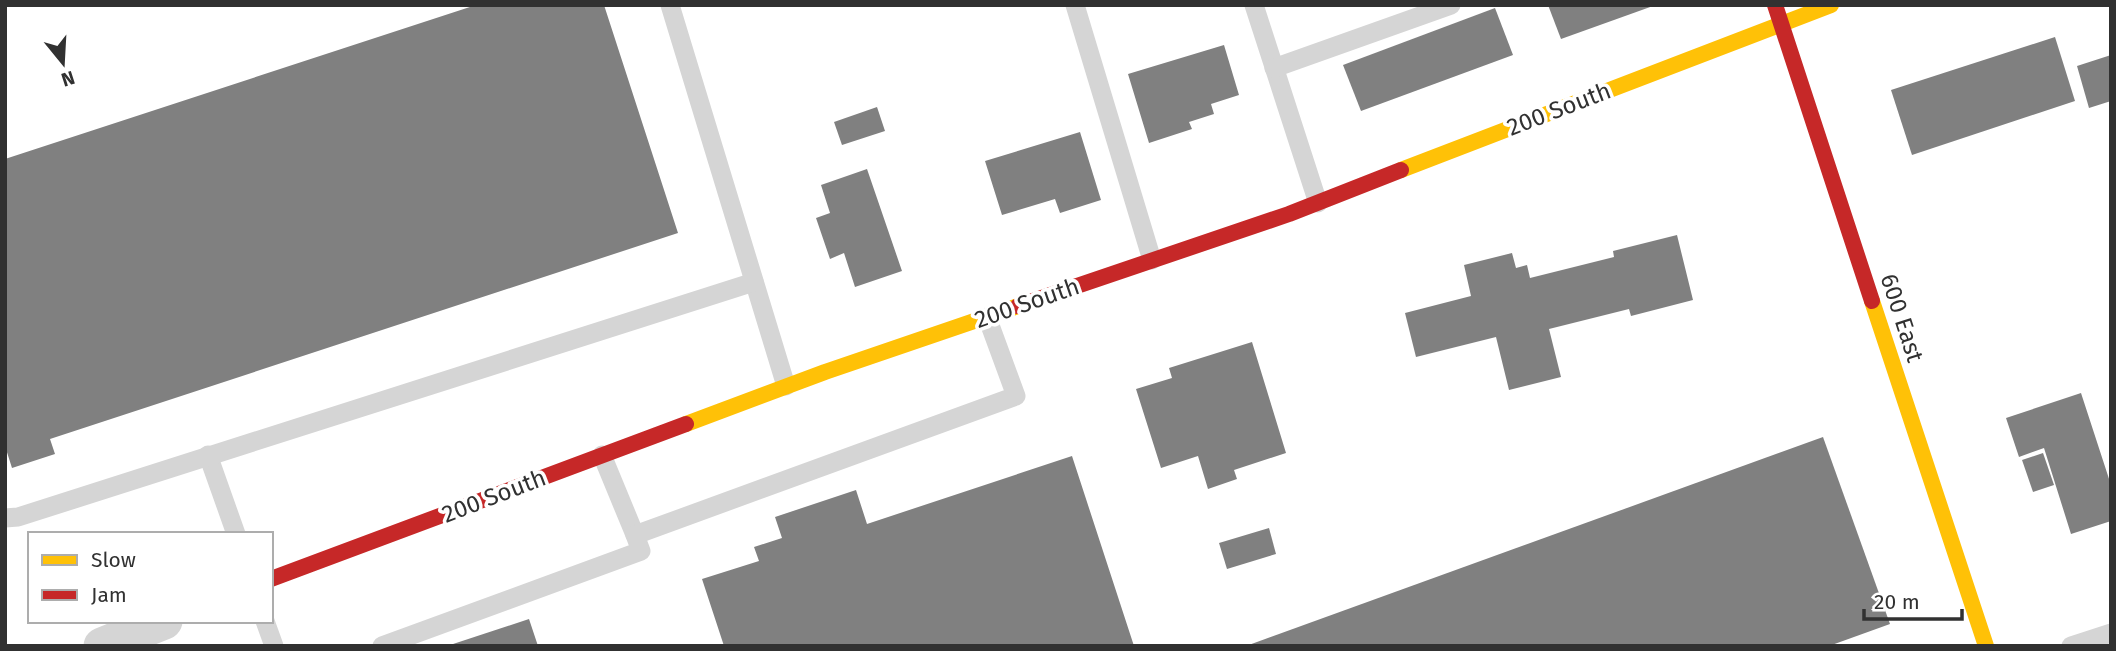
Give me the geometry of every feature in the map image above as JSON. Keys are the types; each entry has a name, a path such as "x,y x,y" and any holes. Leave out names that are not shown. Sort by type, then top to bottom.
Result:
{"street":[{"name":"600 East","path":"1775,5 1986,646"},
{"name":"200 South","path":"273,578 786,386 1318,203 1832,5"},
{"path":"102,646 159,623"}],"lane":[{"path":"670,5 786,386"},
{"path":"1075,5 1152,260"},
{"path":"1254,5 1318,203"},
{"path":"1274,68 1451,5"},
{"path":"5,518 18,517 754,282"},
{"path":"635,536 1016,396 987,317"},
{"path":"208,455 235,532"},
{"path":"382,646 641,551 602,455"},
{"path":"266,623 274,646"},
{"path":"2071,646 2111,633"}],"building":[{"path":"476,5 604,5 678,233 50,439 55,454 12,468 5,446 5,159"},
{"path":"1548,5 1653,5 1653,6 1561,39"},
{"path":"1495,8 1513,55 1361,111 1343,65"},
{"path":"2055,37 2075,101 1912,155 1891,90"},
{"path":"1224,45 1239,95 1211,104 1214,114 1189,122 1192,129 1149,143 1128,74"},
{"path":"2111,55 2111,101 2089,108 2077,66"},
{"path":"877,107 885,131 842,145 834,122"},
{"path":"1080,132 1101,200 1060,213 1055,199 1002,215 985,161"},
{"path":"867,169 902,271 855,287 844,253 830,259 816,218 830,213 821,185"},
{"path":"1677,235 1693,300 1631,316 1629,309 1549,329 1561,377 1509,390 1496,337 1416,357 1405,313 1471,296 1464,265 1512,253 1516,268 1527,265 1530,278 1614,257 1613,251"},
{"path":"1252,342 1286,453 1234,470 1237,479 1208,489 1198,456 1161,468 1136,389 1172,378 1169,368"},
{"path":"2081,393 2111,485 2111,521 2071,534 2044,448 2019,457 2006,418"},
{"path":"1823,437 1890,624 1829,646 1246,646"},
{"path":"2043,453 2054,485 2033,492 2022,460"},
{"path":"1072,456 1134,646 724,646 702,579 759,561 754,547 782,538 775,517 856,490 867,524"},
{"path":"1269,528 1276,554 1227,569 1219,543"},
{"path":"529,619 538,646 450,646 450,645"}],"traffic: slow":[{"path":"1401,170 1831,5"},
{"path":"1872,301 1986,646"},
{"path":"686,424 825,372 1018,306"}],"traffic: jam":[{"path":"1775,5 1872,301"},
{"path":"1018,306 1289,214 1401,170"},
{"path":"273,578 686,424"}]}
